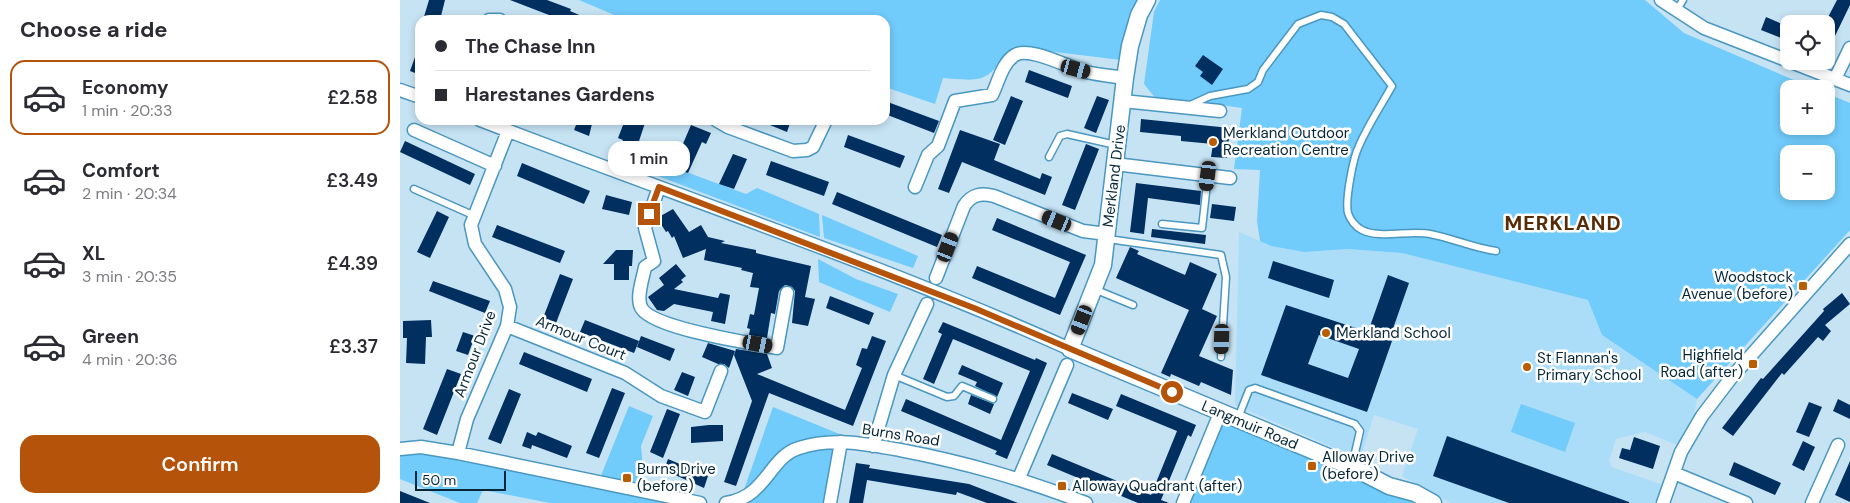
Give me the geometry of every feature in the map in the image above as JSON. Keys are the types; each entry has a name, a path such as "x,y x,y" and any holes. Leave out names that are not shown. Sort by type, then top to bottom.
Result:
{"street":[{"name":"Merkland Drive","path":"1068,357 1103,265 1130,46 1139,15 1147,0"},
{"path":"1661,0 1704,28 1850,86"},
{"path":"1835,79 1850,48"},
{"path":"915,187 928,155 938,146 955,101 992,95 1004,68 1010,59 1017,54 1028,53 1086,72 1125,78"},
{"path":"400,90 415,95"},
{"path":"1123,101 1220,111"},
{"name":"Langmuir Road","path":"493,125 974,308 1068,357 1220,412 1352,467 1389,486 1415,493 1433,503"},
{"path":"726,125 800,151 813,147 824,125"},
{"path":"414,130 495,166"},
{"name":"Armour Drive","path":"458,453 467,419 506,326 510,307 505,290 475,244 472,225 508,131"},
{"path":"1115,164 1230,178"},
{"path":"659,187 644,228 654,261 645,267 639,301 642,308 655,320 700,333 777,348 787,293"},
{"path":"936,278 964,206 968,199 981,194 994,196 1083,232 1107,237"},
{"path":"1662,503 1681,452 1693,430 1720,393 1850,244"},
{"path":"1839,256 1850,264"},
{"path":"873,446 894,375 927,304"},
{"name":"Armour Court","path":"506,326 625,373 651,391 705,412 721,371"},
{"path":"1019,478 1068,357"},
{"path":"1183,503 1220,412"},
{"name":"Burns Road","path":"726,503 740,501 755,491 782,460 796,448 820,442 841,442 957,461 1019,478 1086,503"},
{"path":"830,503 841,442"},
{"path":"1812,503 1838,445"},
{"path":"400,449 421,447 458,453 669,501 700,503"},
{"path":"1674,473 1746,503"}],"lane":[{"path":"1676,11 1683,0"},
{"path":"1185,107 1210,96 1248,88 1258,82 1277,49 1298,24 1321,15 1332,17 1344,24 1392,86 1358,148 1347,203 1348,215 1354,224 1362,230 1373,234 1414,232 1431,234 1467,246 1496,251"},
{"path":"1049,156 1060,136 1068,134 1117,145"},
{"path":"1162,224 1202,228 1208,176"},
{"path":"414,188 475,216"},
{"path":"1107,237 1221,256 1226,276 1221,357"},
{"path":"1094,290 1132,305"},
{"path":"894,375 947,397 954,396 962,386 993,399"},
{"path":"1237,420 1248,390 1255,388 1355,424 1360,431 1352,467"}],"shaded area":[{"path":"579,0 1137,0 1129,15 1121,60 1013,47 997,67 984,77 969,80 943,78 935,104 890,89 890,15 614,15"},
{"path":"1160,0 1645,0 1684,33 1794,80 1780,80 1780,135 1835,135 1835,97 1850,103 1850,230 1697,399 1602,335 1588,300 1402,253 1348,249 1304,252 1271,246 1260,241 1257,221 1260,170 1234,169 1242,108 1186,100 1157,100 1144,84 1154,12"},
{"path":"648,158 746,194 757,188 819,214 820,237 642,170"},
{"path":"822,215 918,256 913,268 824,238"},
{"name":"St Flannan's Primary School","path":"1239,232 1271,246 1304,252 1348,249 1402,253 1588,300 1602,335 1697,399 1694,415 1677,445 1645,432 1616,439 1609,461 1612,467 1663,485 1657,503 1450,503 1402,476 1418,429 1374,415 1360,459 1235,405"},
{"path":"818,259 856,279 898,294 890,312 819,282"},
{"path":"1521,404 1575,423 1565,452 1511,432"},
{"path":"629,406 653,416 641,446 645,493 700,503 550,503 483,490 477,503 460,503 400,479 400,449 598,483"},
{"path":"773,407 842,435 830,503 726,503 740,501"},
{"path":"1220,413 1433,503 1183,503"}],"building":[{"path":"429,0 445,0 441,15 424,15"},
{"path":"510,0 547,0 571,9 570,11 579,15 549,15"},
{"path":"1837,0 1850,0 1850,5 1835,36 1835,15 1829,15"},
{"path":"1766,17 1780,23 1780,37 1761,30"},
{"path":"1203,55 1223,69 1212,85 1200,76 1203,72 1195,66"},
{"path":"415,57 415,73 410,71"},
{"path":"1029,70 1072,86 1068,98 1025,82"},
{"path":"1011,96 1023,101 1005,145 993,140"},
{"path":"1097,96 1109,100 1096,133 1084,128"},
{"path":"890,103 939,121 934,133 890,116"},
{"name":"Merkland Outdoor Recreation Centre","path":"1141,119 1230,128 1227,158 1211,157 1213,144 1181,141 1181,136 1140,132"},
{"path":"576,125 592,125 589,136 574,130"},
{"path":"623,125 644,125 634,156 619,150 623,140 618,138"},
{"path":"691,125 711,133 706,144 702,142 688,173 673,167"},
{"path":"770,125 789,125 787,132"},
{"path":"960,130 1000,144 994,160 1040,179 1042,173 1052,177 1045,195 962,162 949,193 938,189"},
{"path":"848,135 905,156 900,168 844,147"},
{"path":"405,141 475,174 470,185 400,152"},
{"path":"1086,144 1099,149 1075,210 1062,205"},
{"path":"733,154 747,159 734,189 719,184"},
{"path":"771,161 829,182 824,196 766,175"},
{"path":"522,163 590,191 584,204 517,176"},
{"path":"1136,183 1201,191 1200,205 1148,198 1144,234 1130,232"},
{"path":"837,192 942,235 937,247 832,204"},
{"path":"606,195 632,202 629,215 602,209"},
{"path":"1212,204 1236,207 1234,221 1210,218"},
{"path":"673,209 689,232 701,225 708,237 725,241 721,243 756,250 756,253 811,266 805,297 815,299 808,326 792,323 795,291 792,287 785,285 779,291 775,314 771,313 767,338 749,335 750,329 747,328 750,314 754,315 759,288 750,287 753,273 741,270 742,268 704,260 706,249 683,258 674,236 672,238 668,231 666,232 657,218"},
{"path":"437,211 449,217 430,258 417,252"},
{"path":"997,218 1086,255 1060,315 972,278 977,266 1055,298 1070,262 992,230"},
{"path":"497,225 565,251 560,263 492,237"},
{"path":"1152,229 1206,235 1205,244 1151,237"},
{"path":"1130,247 1139,251 1137,254 1185,275 1190,262 1217,274 1202,309 1217,316 1199,356 1233,370 1231,395 1201,382 1199,386 1171,374 1170,377 1161,373 1189,310 1116,278"},
{"path":"616,250 633,250 632,266 629,266 629,280 614,280 614,264 603,264"},
{"path":"1273,261 1334,280 1329,298 1268,278"},
{"path":"676,264 686,276 681,280 683,282 674,289 718,298 720,293 730,295 725,324 711,321 713,312 674,304 664,311 657,310 648,297 664,285 659,278"},
{"path":"560,274 573,279 556,323 543,318"},
{"path":"1388,275 1409,283 1389,340 1392,341 1367,412 1261,375 1286,305 1368,332","holes":["1319,335 1359,349 1348,378 1308,364"]},
{"path":"433,281 490,301 485,313 429,291"},
{"path":"1842,293 1850,304 1825,325 1831,331 1823,341 1818,337 1784,375 1782,373 1733,436 1722,428 1761,378 1763,379 1824,311 1823,309"},
{"path":"830,296 874,313 869,325 826,308"},
{"path":"431,320 432,337 426,337 425,364 406,363 407,338 403,338 403,321"},
{"path":"585,320 639,341 634,353 580,332"},
{"path":"943,322 1035,360 1036,358 1047,363 1007,459 995,454 997,451 901,411 906,399 1001,440 1030,371 953,339 934,384 923,379 942,334 938,332"},
{"path":"463,332 475,336 468,355 456,351"},
{"path":"641,336 675,349 670,361 637,347"},
{"path":"872,336 886,341 853,426 769,393 736,486 724,482 752,401 734,355 736,349 767,354 772,368 757,374 845,410 862,368 856,365 862,348 867,349"},
{"path":"708,343 735,351 729,368 724,364 718,364 702,357"},
{"path":"524,352 592,379 587,392 519,364"},
{"path":"962,365 1003,383 997,397 975,386 977,382 958,374"},
{"path":"447,369 461,374 437,435 423,429"},
{"path":"682,372 695,377 688,396 674,390"},
{"path":"612,388 625,393 599,458 586,453"},
{"path":"509,389 521,394 501,444 488,439"},
{"path":"1072,393 1113,409 1108,420 1068,403"},
{"path":"1121,394 1196,425 1191,437 1188,435 1161,500 1169,503 1138,503 1047,465 1052,454 1151,495 1177,431 1116,406"},
{"path":"971,395 994,404 990,414 968,404"},
{"path":"1838,399 1850,405 1850,419 1833,411"},
{"path":"1809,402 1822,407 1809,437 1796,432"},
{"path":"667,409 680,414 663,458 650,452"},
{"path":"723,425 723,441 691,443 691,427"},
{"path":"527,432 536,436 538,432 572,446 567,458 532,445 531,449 522,446"},
{"path":"1447,436 1629,503 1509,503 1433,476"},
{"path":"1634,437 1660,446 1653,469 1619,458 1622,448 1630,450"},
{"path":"1803,441 1815,447 1804,471 1792,465"},
{"path":"668,459 708,476 704,488 664,470"},
{"path":"1850,461 1850,502 1835,495"},
{"path":"1734,462 1781,483 1775,495 1729,475"},
{"path":"856,463 870,465 869,468 969,484 1018,503 987,503 957,492 956,495 867,480 863,503 849,503"},
{"path":"400,491 430,503 400,503"}],"place":[{"name":"Merkland Outdoor Recreation Centre","path":"1213,142"},
{"name":"Woodstock Avenue (before)","path":"1803,286"},
{"name":"Merkland School","path":"1326,333"},
{"name":"Highfield Road (after)","path":"1753,364"},
{"name":"St Flannan's Primary School","path":"1527,367"},
{"name":"Alloway Drive (before)","path":"1312,466"},
{"name":"Burns Drive (before)","path":"627,478"},
{"name":"Alloway Quadrant (after)","path":"1062,486"}],"district":[{"name":"MERKLAND","path":"1563,223"}],"route":[{"path":"649,214 659,187 818,246 974,308 1172,392"}]}
